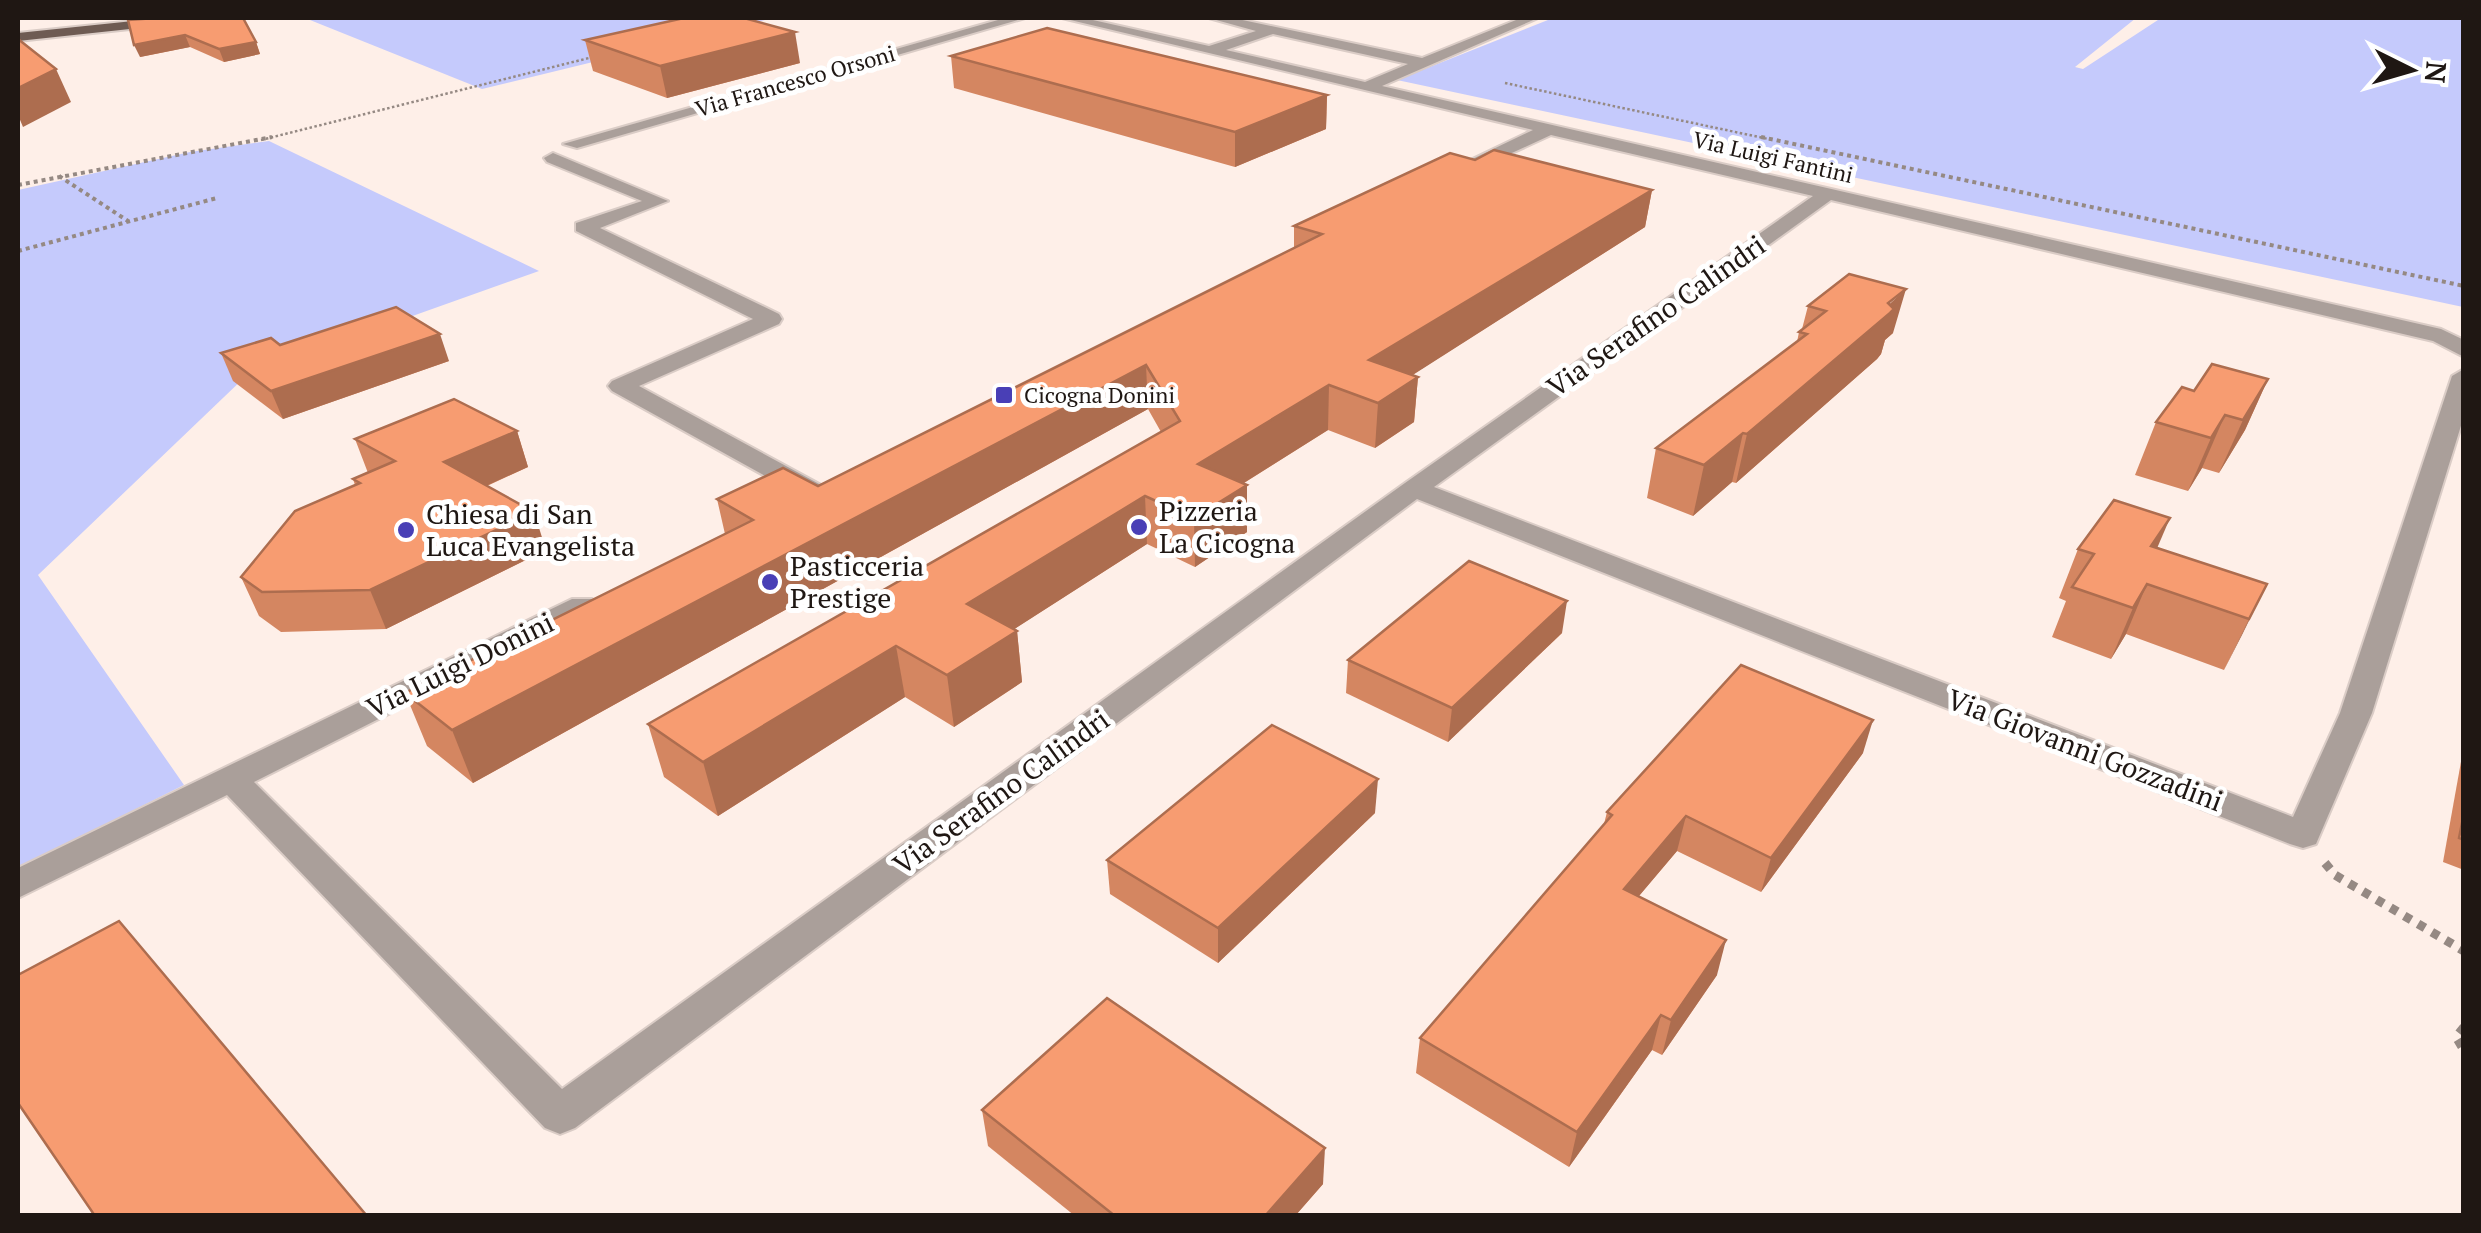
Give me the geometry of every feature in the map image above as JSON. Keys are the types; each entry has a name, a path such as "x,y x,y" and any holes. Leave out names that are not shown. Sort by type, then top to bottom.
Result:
{"main road":[{"path":"18,37 195,18"}],"street":[{"name":"Via Francesco Orsoni","path":"778,510 823,488 620,386 771,319 583,226 659,201 562,151 1018,18"},
{"name":"Via Luigi Fantini","path":"1069,18 2441,336 2464,350"},
{"path":"1216,18 1424,63"},
{"path":"1209,51 1298,18"},
{"path":"1366,88 1532,18"},
{"path":"1442,180 1549,130"},
{"name":"Via Serafino Calindri","path":"229,778 560,1115 1414,489 1826,195"},
{"path":"2303,835 2356,714 2464,376"},
{"name":"Via Giovanni Gozzadini","path":"1414,489 2303,835"},
{"name":"Via Luigi Donini","path":"18,884 601,596"}],"path":[{"path":"18,185 240,145 601,55"},
{"path":"1498,82 2464,286"},
{"path":"59,176 129,221"},
{"path":"18,250 218,198"},
{"path":"2303,835 2335,875 2464,951"},
{"path":"2464,1027 2456,1037 2464,1050"}],"shaded area":[{"path":"305,18 773,18 482,89"},
{"path":"1553,18 2136,18 2075,67 2083,69 2161,18 2463,18 2463,307 1397,80"},
{"path":"269,141 539,271 247,375 38,575 184,785 18,868 18,190 190,152"}],"building":[{"path":"243,18 256,42 219,49 185,35 134,45 128,20"},
{"path":"684,18 744,18 795,32 660,66 585,40"},
{"path":"1047,28 1327,95 1235,132 951,56"},
{"path":"18,39 56,69 18,88"},
{"path":"1494,150 1652,190 1369,360 1418,377 1378,403 1329,385 1198,464 1247,485 1194,518 1145,496 967,604 1017,631 947,675 896,646 703,762 648,724 1180,421 1146,365 452,730 405,693 753,520 717,499 783,468 818,486 1322,234 1294,226 1450,153 1475,160"},
{"path":"1849,274 1906,289 1888,303 1894,309 1890,313 1747,434 1743,433 1704,465 1656,448 1807,334 1799,332 1826,311 1808,306"},
{"path":"396,307 440,334 271,391 221,353 271,338 280,345"},
{"path":"2212,364 2268,379 2243,420 2225,415 2211,438 2156,422 2182,387 2194,391"},
{"path":"454,399 517,431 444,462 534,512 370,590 262,592 241,577 295,511 360,483 353,479 395,461 355,439"},
{"path":"2114,500 2170,518 2151,546 2267,584 2249,619 2147,584 2133,608 2072,587 2094,554 2078,549"},
{"path":"1469,561 1567,601 1452,708 1348,660"},
{"path":"1741,665 1873,720 1771,858 1686,816 1624,889 1726,940 1671,1020 1661,1015 1577,1132 1420,1038 1612,815 1607,812"},
{"path":"1272,725 1378,779 1218,928 1107,860"},
{"path":"2464,813 2464,840 2459,838"},
{"path":"119,921 367,1216 95,1216 18,1103 18,975"},
{"path":"1107,998 1325,1148 1265,1216 1115,1216 982,1110"}],"place":[{"name":"Cicogna Donini","path":"1004,395"},
{"name":"Pizzeria La Cicogna","path":"1139,527"},
{"name":"Chiesa di San Luca Evangelista","path":"406,530"},
{"name":"Pasticceria Prestige","path":"770,582"}]}
